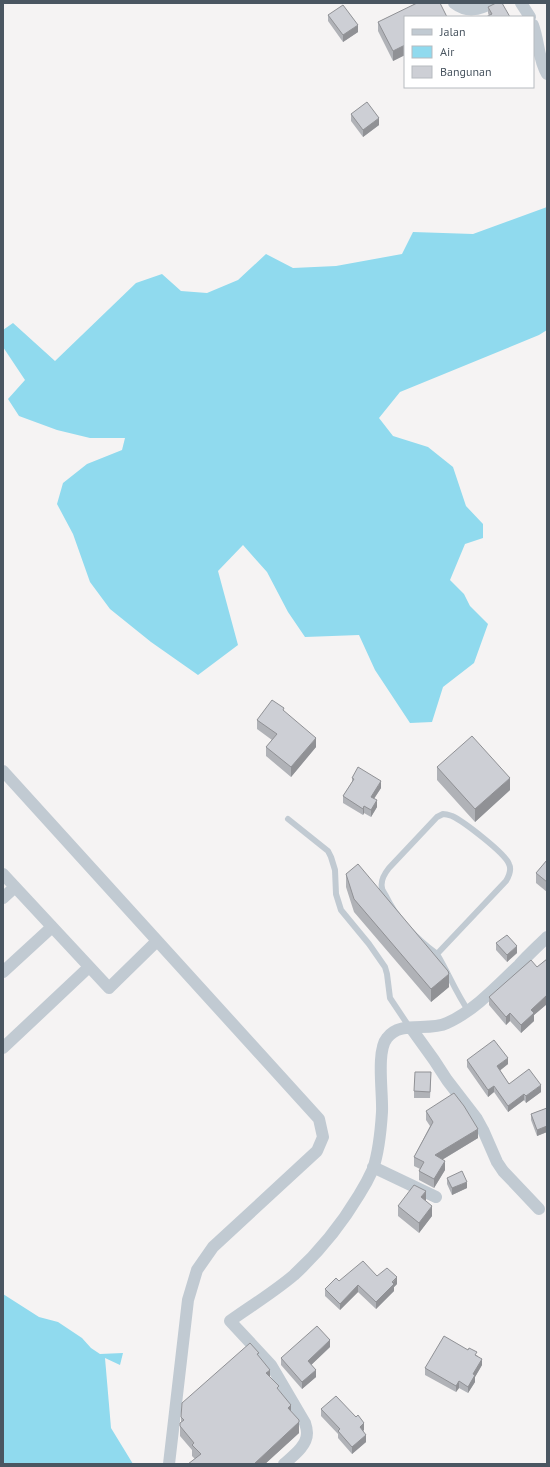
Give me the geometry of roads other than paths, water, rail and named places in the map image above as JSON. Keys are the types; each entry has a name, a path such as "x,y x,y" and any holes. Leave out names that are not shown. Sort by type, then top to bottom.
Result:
{"street":[{"path":"454,3 467,10 475,10 492,3"},
{"path":"521,3 529,16"},
{"path":"534,25 542,35 542,65 547,74"},
{"path":"3,771 319,1120 323,1137 317,1151 213,1247 197,1270 188,1300 169,1464"},
{"path":"3,874 109,988 157,941"},
{"path":"3,898 15,887"},
{"path":"3,972 52,927"},
{"path":"284,1464 295,1455 304,1444 307,1433 305,1423 271,1366 230,1321 294,1274 326,1241 349,1212 367,1182 373,1167 382,1113 382,1047 387,1038 394,1032 411,1028 439,1027 455,1019 496,988 546,940"},
{"path":"3,1048 89,967"},
{"path":"411,1028 447,1080 461,1096 477,1119 497,1162 503,1171 539,1209"},
{"path":"373,1167 436,1197"}],"lane":[{"path":"437,954 506,881 510,870 510,865 507,859 490,844 458,819 450,815 443,814 437,817 389,868 385,873 382,888 391,907 410,930 437,954 461,1000 468,1010"},
{"path":"288,819 328,851 335,870 336,894 341,910 373,948 385,967 390,998 411,1028"}],"water":[{"path":"547,207 547,330 539,335 400,392 379,418 393,436 428,447 453,467 466,506 483,524 483,538 465,544 450,580 464,594 470,606 488,624 474,663 443,687 432,722 410,723 375,670 359,635 305,637 288,612 267,572 243,545 218,571 238,645 198,675 151,642 110,609 90,582 73,534 57,504 63,483 87,464 122,450 125,438 90,438 57,430 19,416 8,399 25,380 3,347 3,330 13,323 55,361 136,283 162,274 181,291 207,293 238,280 266,254 293,268 336,266 402,254 413,232 473,234"},
{"path":"3,1294 39,1317 58,1322 82,1338 91,1348 100,1354 123,1353 120,1365 105,1358 111,1428 133,1464 3,1464"}]}
